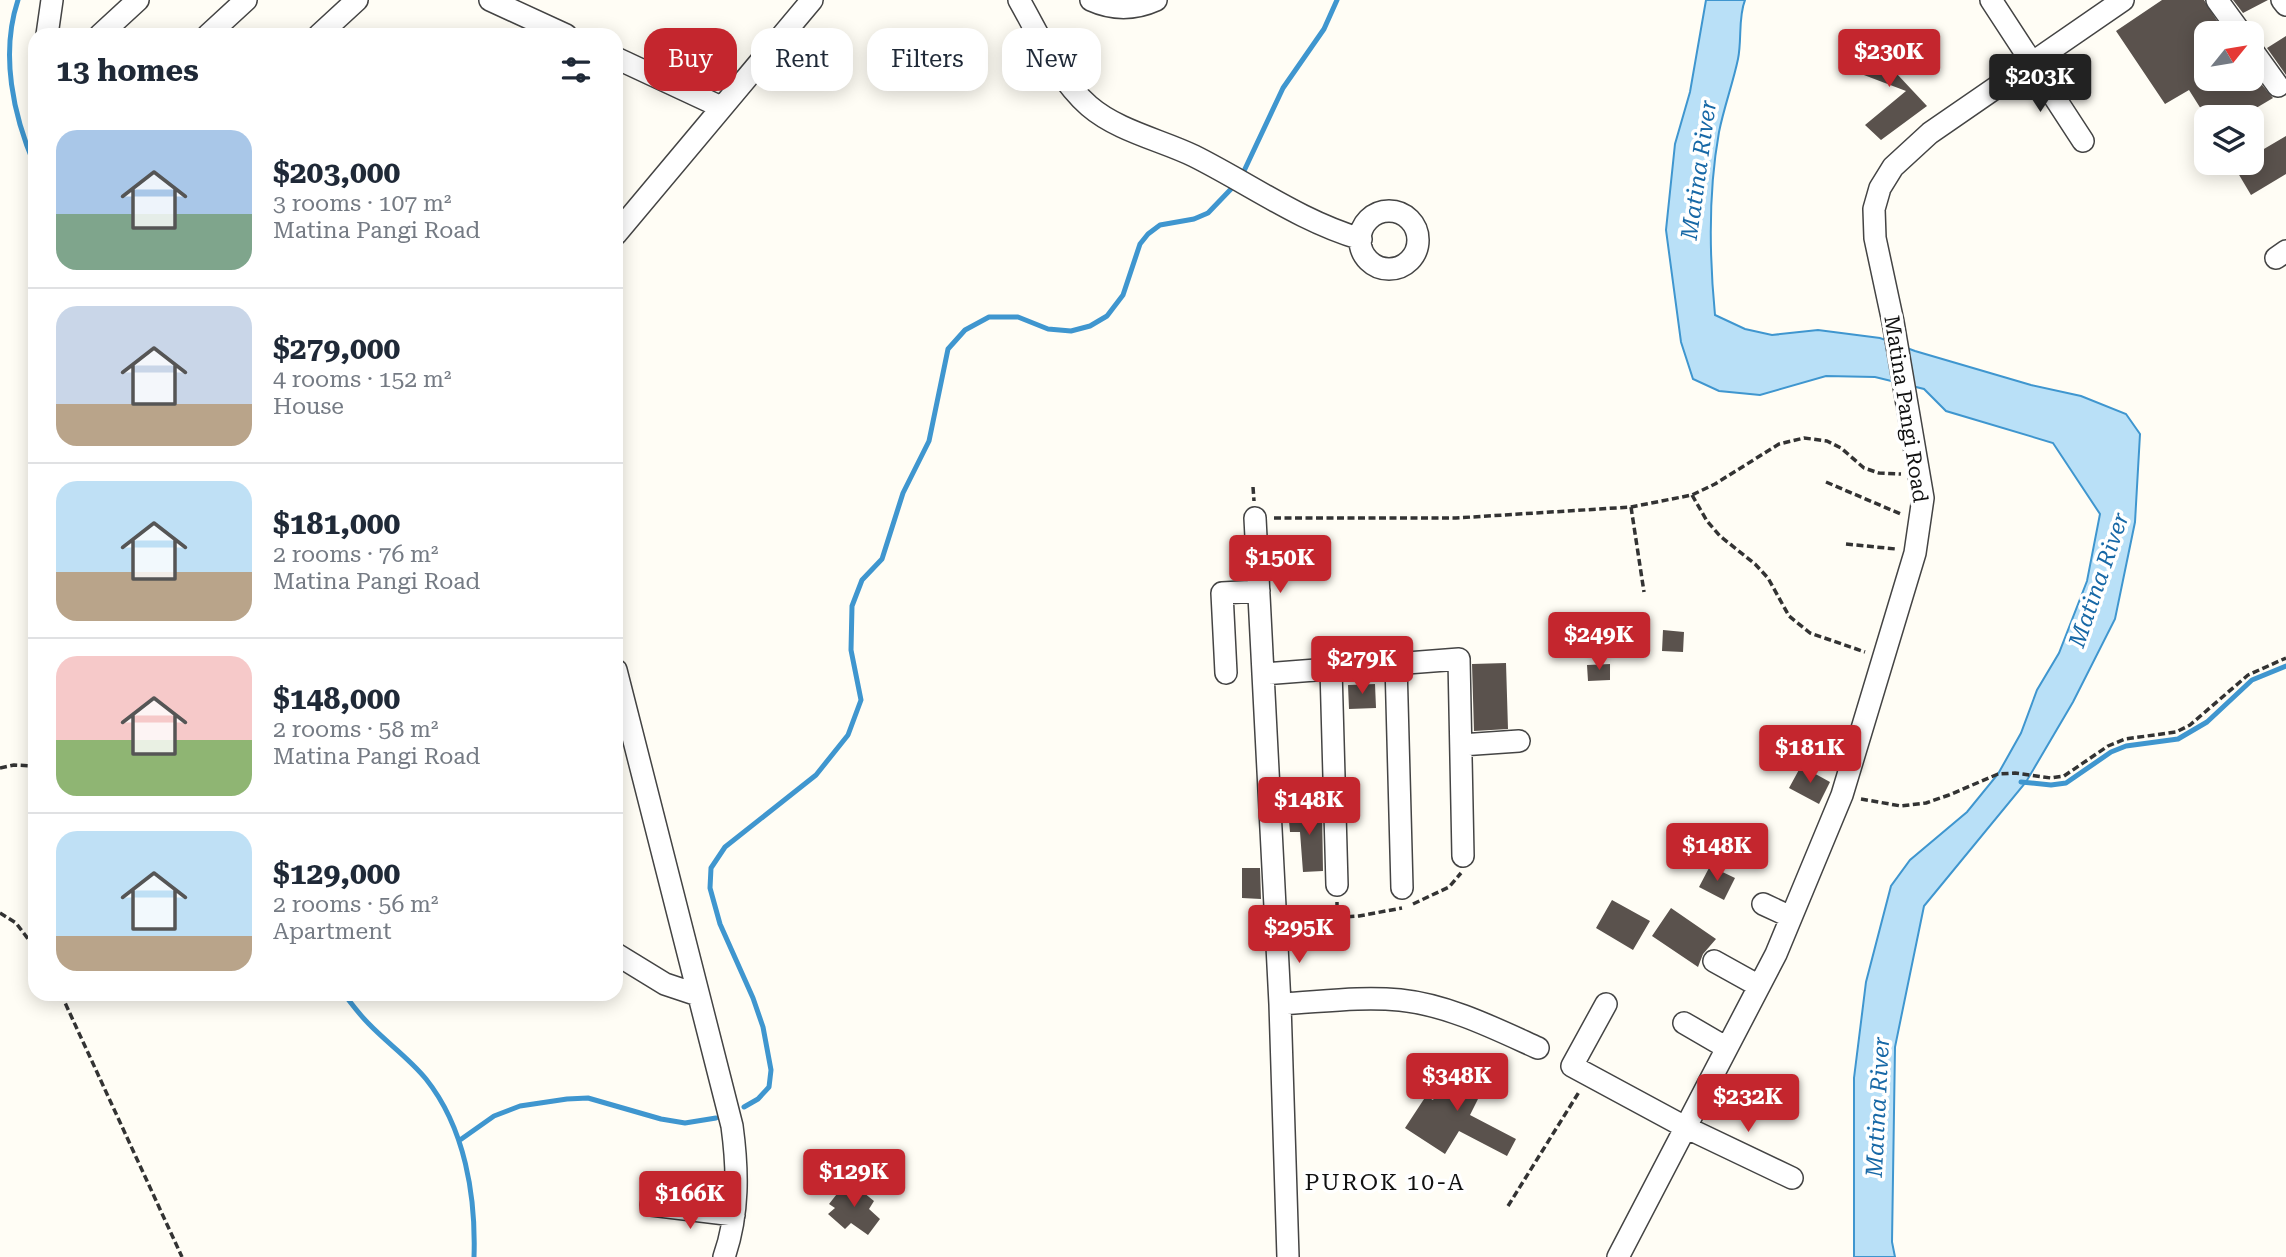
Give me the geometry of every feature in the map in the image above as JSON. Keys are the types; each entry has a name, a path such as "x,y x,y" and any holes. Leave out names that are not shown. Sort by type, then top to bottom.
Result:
{"street":[{"path":"48,28 52,0"},
{"path":"108,28 138,0"},
{"path":"216,28 246,0"},
{"path":"490,0 551,28"},
{"path":"623,226 812,0"},
{"path":"1019,0 1074,90 1102,117 1197,158 1312,221 1361,239"},
{"path":"1091,0 1108,7 1121,8 1156,0"},
{"path":"1991,0 2083,141"},
{"name":"Matina Pangi Road","path":"1618,1257 1759,986 1791,918 1842,795 1886,657 1915,552 1923,498 1893,322 1875,237 1874,209 1880,188 1893,167 1930,133 2123,0"},
{"path":"2217,0 2232,21"},
{"path":"2282,0 2286,5"},
{"path":"325,28 346,3"},
{"path":"623,61 721,107"},
{"path":"2264,67 2277,86"},
{"path":"1255,518 1280,1004 1288,1257"},
{"path":"1226,673 1222,593 1259,591"},
{"path":"1263,674 1459,659 1463,856"},
{"path":"1396,664 1402,888"},
{"path":"1331,669 1336,885"},
{"path":"623,698 732,1126 736,1158 734,1215 724,1257"},
{"path":"1461,745 1519,741"},
{"path":"1763,904 1791,918"},
{"path":"623,958 665,984 698,995"},
{"path":"1714,961 1759,986"},
{"path":"1280,1004 1367,999 1401,1000 1463,1015 1538,1048"},
{"path":"1606,1004 1572,1066 1685,1127 1792,1178"},
{"path":"1684,1023 1727,1048"},
{"path":"651,1205 734,1215"}],"path":[{"path":"1255,518 1456,518 1632,507 1692,495 1715,484 1779,444 1804,438 1827,441 1841,447 1864,468 1879,473"},
{"path":"1826,482 1921,523"},
{"path":"1692,495 1720,537 1768,578 1789,616 1810,633 1886,657"},
{"path":"1632,507 1644,592"},
{"path":"1846,544 1915,552"},
{"path":"1842,795 1901,806 1926,803 1998,774 2014,773 2051,778 2064,776 2116,743 2175,732 2190,725 2248,675 2286,658"},
{"path":"0,768 28,766"},
{"path":"1276,921 1359,916 1420,902 1449,887 1459,878 1463,856"},
{"path":"0,913 16,923 28,939"},
{"path":"64,1001 182,1257"},
{"path":"1508,1206 1589,1076"}],"water":[{"name":"Matina River","path":"1706,0 1745,0 1738,59 1719,132 1713,178 1711,246 1715,315 1745,329 1772,335 1818,330 1880,338 2031,385 2081,396 2126,414 2140,434 2135,522 2115,619 2073,702 2026,782 1924,906 1895,1047 1892,1242 1895,1257 1854,1257 1854,1078 1866,982 1891,886 1910,860 1967,812 1998,774 2021,733 2037,690 2059,653 2087,581 2100,514 2053,443 1946,411 1924,389 1875,377 1826,376 1760,395 1719,391 1693,379 1681,342 1666,230 1675,144 1690,92"}],"building":[{"path":"2162,0 2204,0 2217,21 2194,21 2194,91 2264,91 2264,87 2273,98 2261,105 2198,105 2189,90 2165,104 2116,31"},
{"path":"2233,0 2268,0 2243,13"},
{"path":"1873,36 1906,64 1897,74 1927,106 1881,140 1865,125 1906,91 1856,72"},
{"path":"2286,36 2286,75 2267,48"},
{"path":"2286,136 2286,174 2251,195 2239,175 2264,175 2264,149"},
{"path":"1663,630 1684,632 1683,652 1662,651"},
{"path":"1506,663 1508,729 1474,731 1472,664"},
{"path":"1610,664 1610,680 1588,681 1587,665"},
{"path":"1375,684 1376,708 1349,709 1348,685"},
{"path":"1801,766 1830,782 1819,804 1789,788"},
{"path":"1322,809 1323,871 1303,872 1300,832 1290,832 1288,811"},
{"path":"1710,866 1735,878 1724,900 1699,887"},
{"path":"1242,868 1260,868 1261,899 1242,898"},
{"path":"1612,900 1650,921 1633,950 1596,928"},
{"path":"1671,908 1716,939 1703,954 1698,967 1652,936"},
{"path":"1454,1058 1489,1077 1470,1115 1516,1139 1507,1156 1459,1131 1445,1154 1405,1128 1426,1096 1433,1100"},
{"path":"848,1180 874,1201 869,1209 880,1219 868,1235 851,1223 845,1229 828,1214 835,1208 829,1204"}],"waterway":[{"path":"18,0 10,42 10,63 15,105 28,148"},
{"path":"1244,171 1283,88 1324,29 1337,0"},
{"path":"744,1107 758,1099 769,1087 771,1070 763,1027 753,998 720,924 710,888 711,868 725,847 816,775 848,735 861,700 851,650 852,606 862,580 882,559 903,493 929,441 948,349 965,330 989,317 1018,317 1048,329 1071,331 1090,326 1107,316 1123,295 1140,244 1148,234 1160,225 1194,219 1208,213 1231,189"},
{"path":"2021,782 2051,785 2066,783 2111,752 2126,746 2178,739 2207,722 2252,680 2286,666"},
{"path":"350,1001 368,1023 426,1079 450,1119 459,1141 470,1187 474,1257"},
{"path":"460,1140 494,1116 520,1106 567,1099 588,1098 661,1119 685,1123 716,1118"}],"district":[{"name":"PUROK 10-A","path":"1385,1182"}]}
